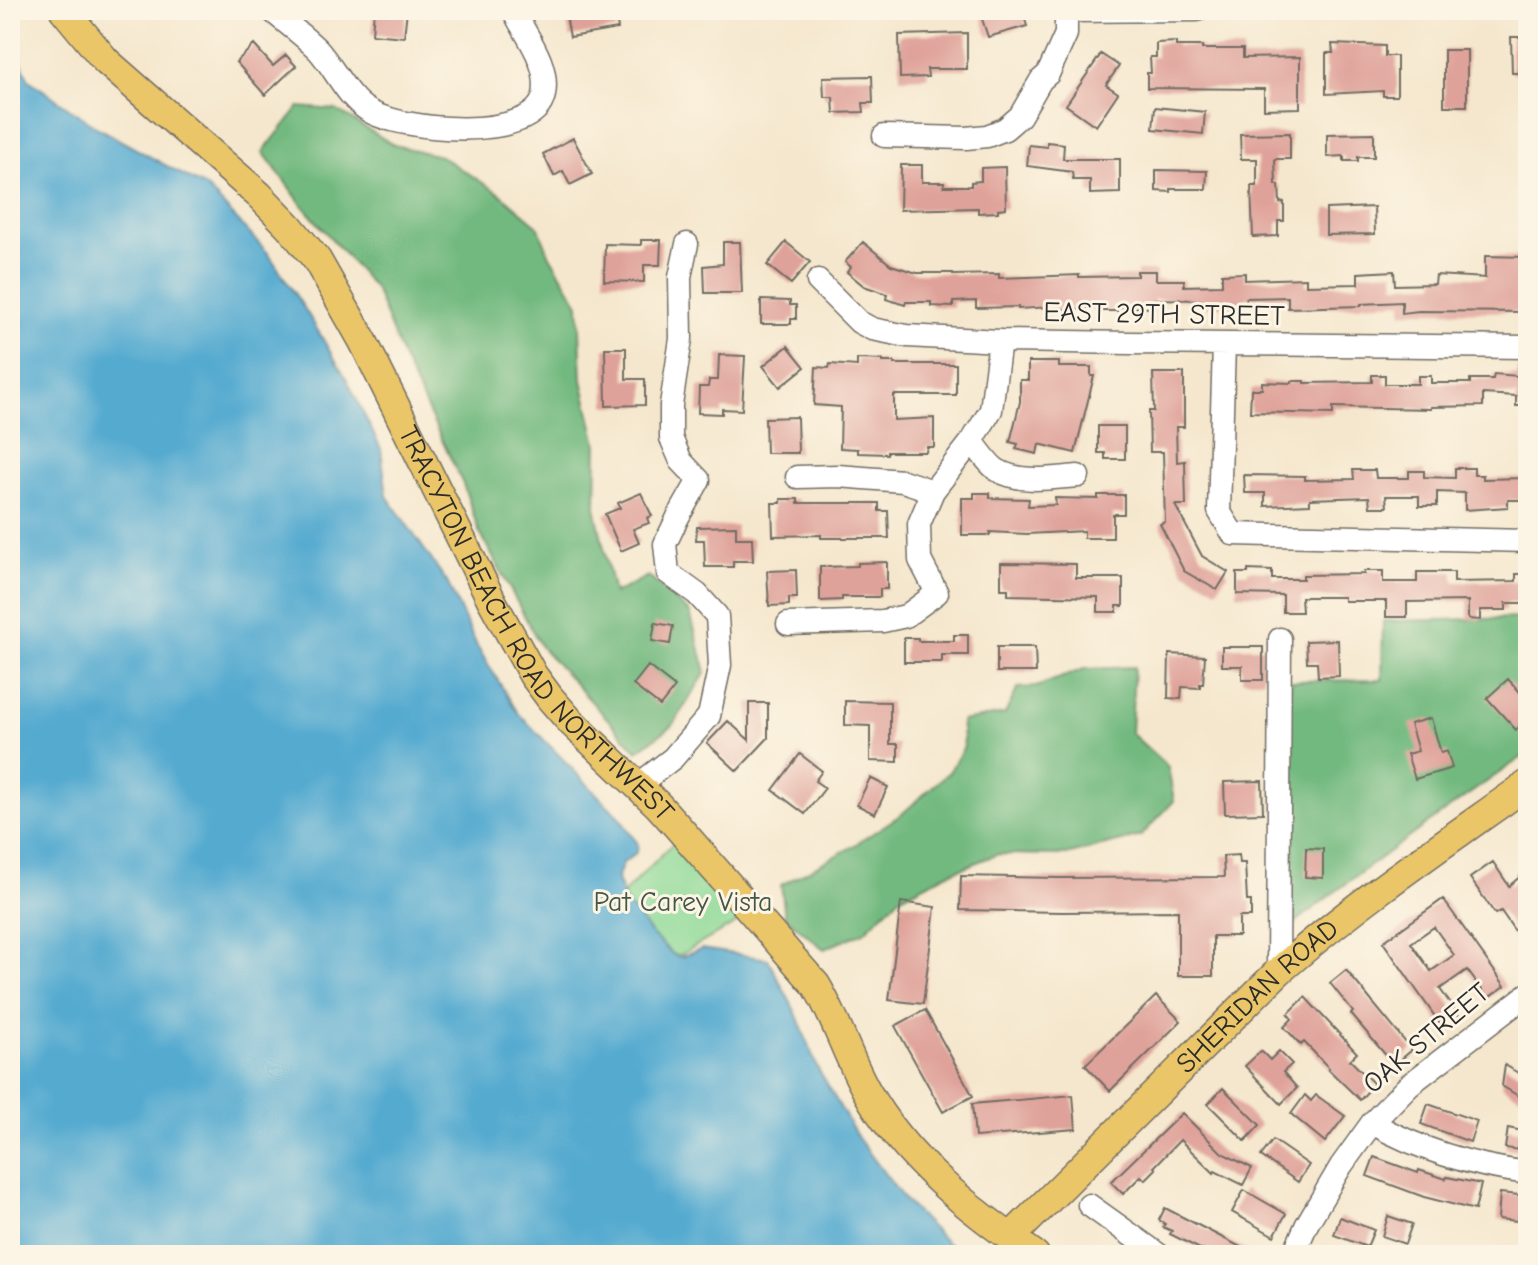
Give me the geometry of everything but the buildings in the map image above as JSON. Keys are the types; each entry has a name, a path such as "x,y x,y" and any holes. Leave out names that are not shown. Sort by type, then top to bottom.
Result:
{"main road":[{"name":"TRACYTON BEACH ROAD NORTHWEST","path":"64,10 126,81 259,195 317,260 363,341 492,601 533,675 570,721 677,826 816,985 866,1091 898,1138 941,1182 1035,1255"},
{"name":"SHERIDAN ROAD","path":"1010,1238 1278,972 1321,935 1528,784"}],"street":[{"path":"271,10 318,50 354,100 371,113 396,120 462,129 516,122 535,112 544,97 544,76 537,55 513,10"},
{"path":"884,136 966,138 997,133 1013,123 1048,74 1066,34 1066,11 1197,10"},
{"path":"638,785 673,758 709,716 720,665 717,616 697,594 668,573 665,544 699,480 681,461 671,438 671,405 681,339 680,277 687,244"},
{"name":"EAST 29TH STREET","path":"818,281 859,322 872,329 907,336 1224,345 1528,347"},
{"path":"788,624 883,621 906,616 937,593 920,560 919,524 933,491 972,441 991,410 1000,341"},
{"path":"1224,345 1219,511 1233,534 1528,541"},
{"path":"972,441 995,469 1021,478 1078,476"},
{"path":"797,477 838,476 903,481 933,491"},
{"path":"1278,972 1280,639"},
{"name":"OAK STREET","path":"1293,1255 1341,1166 1372,1123 1409,1085 1528,994"},
{"path":"1372,1123 1433,1151 1491,1168 1528,1173"},
{"path":"1089,1205 1159,1255"}],"green space":[{"path":"299,107 336,110 394,145 440,156 499,193 538,226 550,256 579,304 582,380 597,444 596,512 614,594 648,576 690,613 706,672 672,726 637,751 541,647 479,531 463,484 404,361 375,289 303,206 263,152"},
{"path":"1528,618 1528,753 1291,926 1287,681 1382,680 1383,621"},
{"path":"1134,667 1131,733 1168,767 1174,801 1141,836 1066,855 998,854 946,874 899,898 864,932 824,949 785,917 781,885 850,848 902,814 949,772 964,747 961,721 1005,714 1018,688 1036,687 1084,669"},
{"name":"Pat Carey Vista","path":"683,833 754,913 678,956 652,935 623,894"}],"water":[{"path":"10,37 29,80 96,127 207,188 268,253 346,378 381,449 387,496 447,582 478,648 518,713 619,817 638,844 637,852 623,863 617,879 625,900 652,935 674,955 681,957 702,949 768,959 796,1013 817,1067 858,1138 906,1202 946,1242 964,1255 10,1255"}]}
